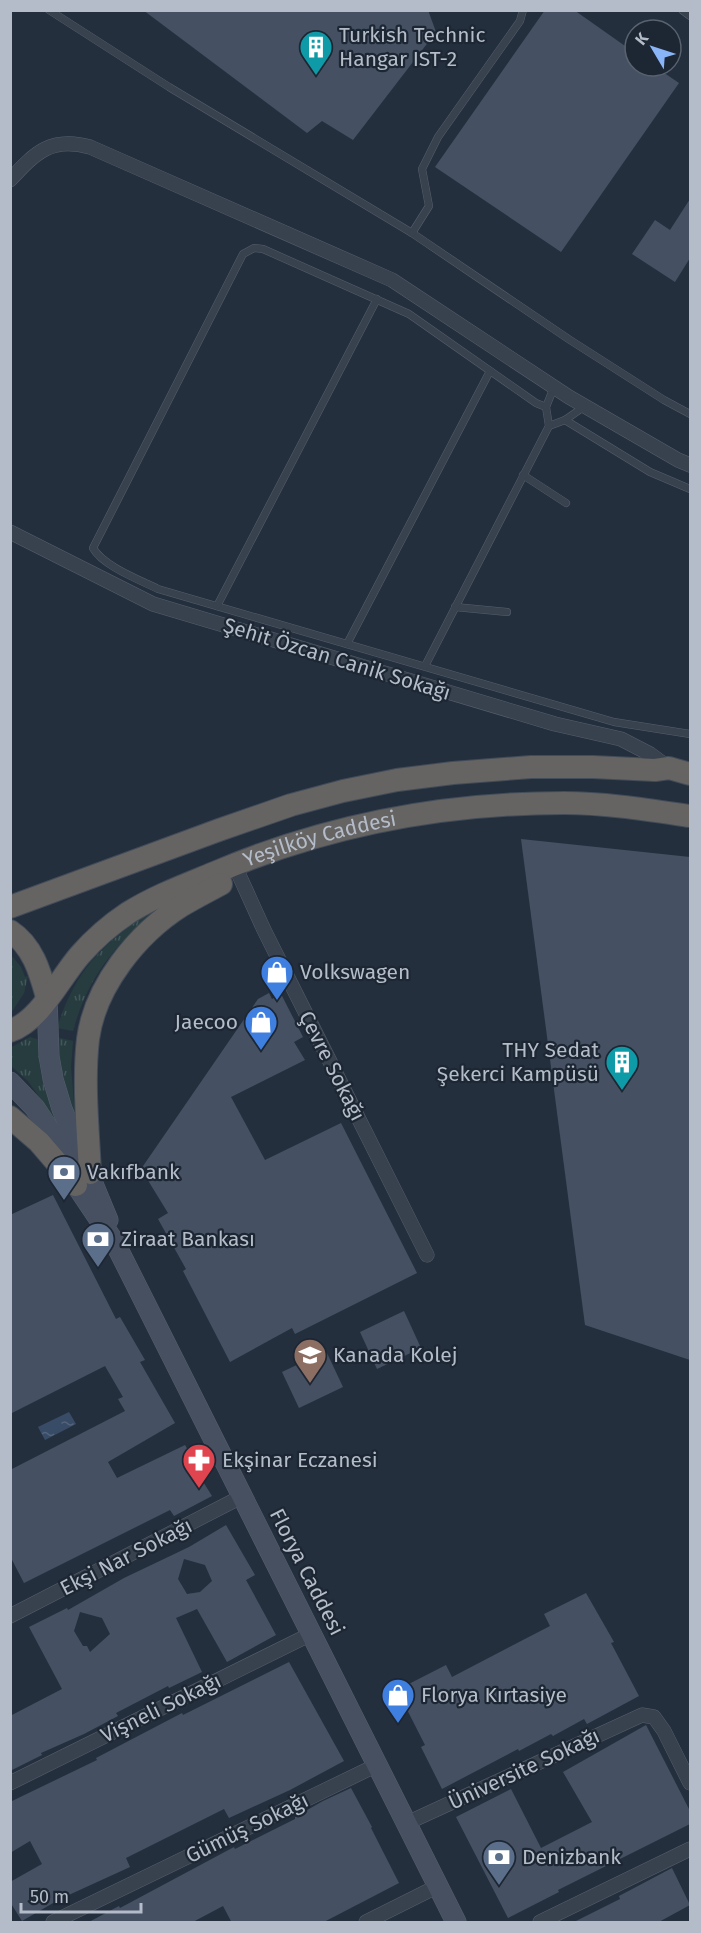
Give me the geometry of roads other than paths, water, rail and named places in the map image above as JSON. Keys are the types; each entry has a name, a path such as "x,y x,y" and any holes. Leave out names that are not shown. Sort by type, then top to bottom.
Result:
{"highway":[{"name":"Yeşilköy Caddesi","path":"10,907 291,805 397,780 531,767 655,770 681,768"},
{"name":"Yeşilköy Caddesi","path":"10,1031 26,1023 36,1014 80,955 100,934 126,914 187,884 291,843 417,814 501,805 565,803 606,805 690,816"},
{"path":"83,1179 87,1118 88,1038 94,1013 104,988 134,948 157,924 180,906 239,875 291,843"},
{"path":"10,931 33,954 47,997"},
{"path":"10,1117 83,1179"}],"main road":[{"name":"Florya Caddesi","path":"47,997 49,1056 53,1079 83,1179 456,1923"},
{"name":"Florya Caddesi","path":"10,1082 35,1108 56,1140 70,1168 83,1179"}],"street":[{"path":"10,180 34,155 51,146 71,143 90,147 392,280 554,387 690,465"},
{"name":"Şehit Özcan Canik Sokağı","path":"10,532 153,604 555,724 621,739 681,768"},
{"name":"Çevre Sokağı","path":"239,875 264,930 427,1255"},
{"name":"Ekşi Nar Sokağı","path":"10,1616 241,1497"},
{"name":"Vişneli Sokağı","path":"10,1783 311,1634"},
{"name":"Üniversite Sokağı","path":"407,1824 642,1715 654,1717 664,1731 690,1783"},
{"name":"Gümüş Sokağı","path":"53,1923 377,1765"},
{"path":"540,1923 690,1850"},
{"path":"366,1923 438,1886"}],"lane":[{"path":"49,10 169,87 412,233 570,340 690,414"},
{"path":"412,233 429,206 422,169 438,137 520,21 523,10"},
{"path":"682,10 690,16"},
{"path":"546,407 536,403 418,320 377,299 259,248 250,249 243,254 93,548 96,554 106,561 158,589 614,722 690,734"},
{"path":"217,606 377,299"},
{"path":"348,644 490,371"},
{"path":"425,666 549,426 546,407 554,387"},
{"path":"549,426 565,420 585,406"},
{"path":"565,420 650,472 690,489"},
{"path":"524,475 566,503"},
{"path":"455,607 507,612"}],"water":[{"path":"69,1412 76,1424 45,1440 38,1427"}],"place":[{"name":"Turkish Technic Hangar IST-2","path":"316,76"},
{"name":"Volkswagen","path":"277,1001"},
{"name":"Jaecoo","path":"261,1051"},
{"name":"THY Sedat Şekerci Kampüsü","path":"622,1091"},
{"name":"Vakıfbank","path":"64,1201"},
{"name":"Ziraat Bankası","path":"98,1268"},
{"name":"Kanada Kolej","path":"310,1384"},
{"name":"Ekşinar Eczanesi","path":"199,1489"},
{"name":"Florya Kırtasiye","path":"398,1724"},
{"name":"Denizbank","path":"499,1886"}]}
